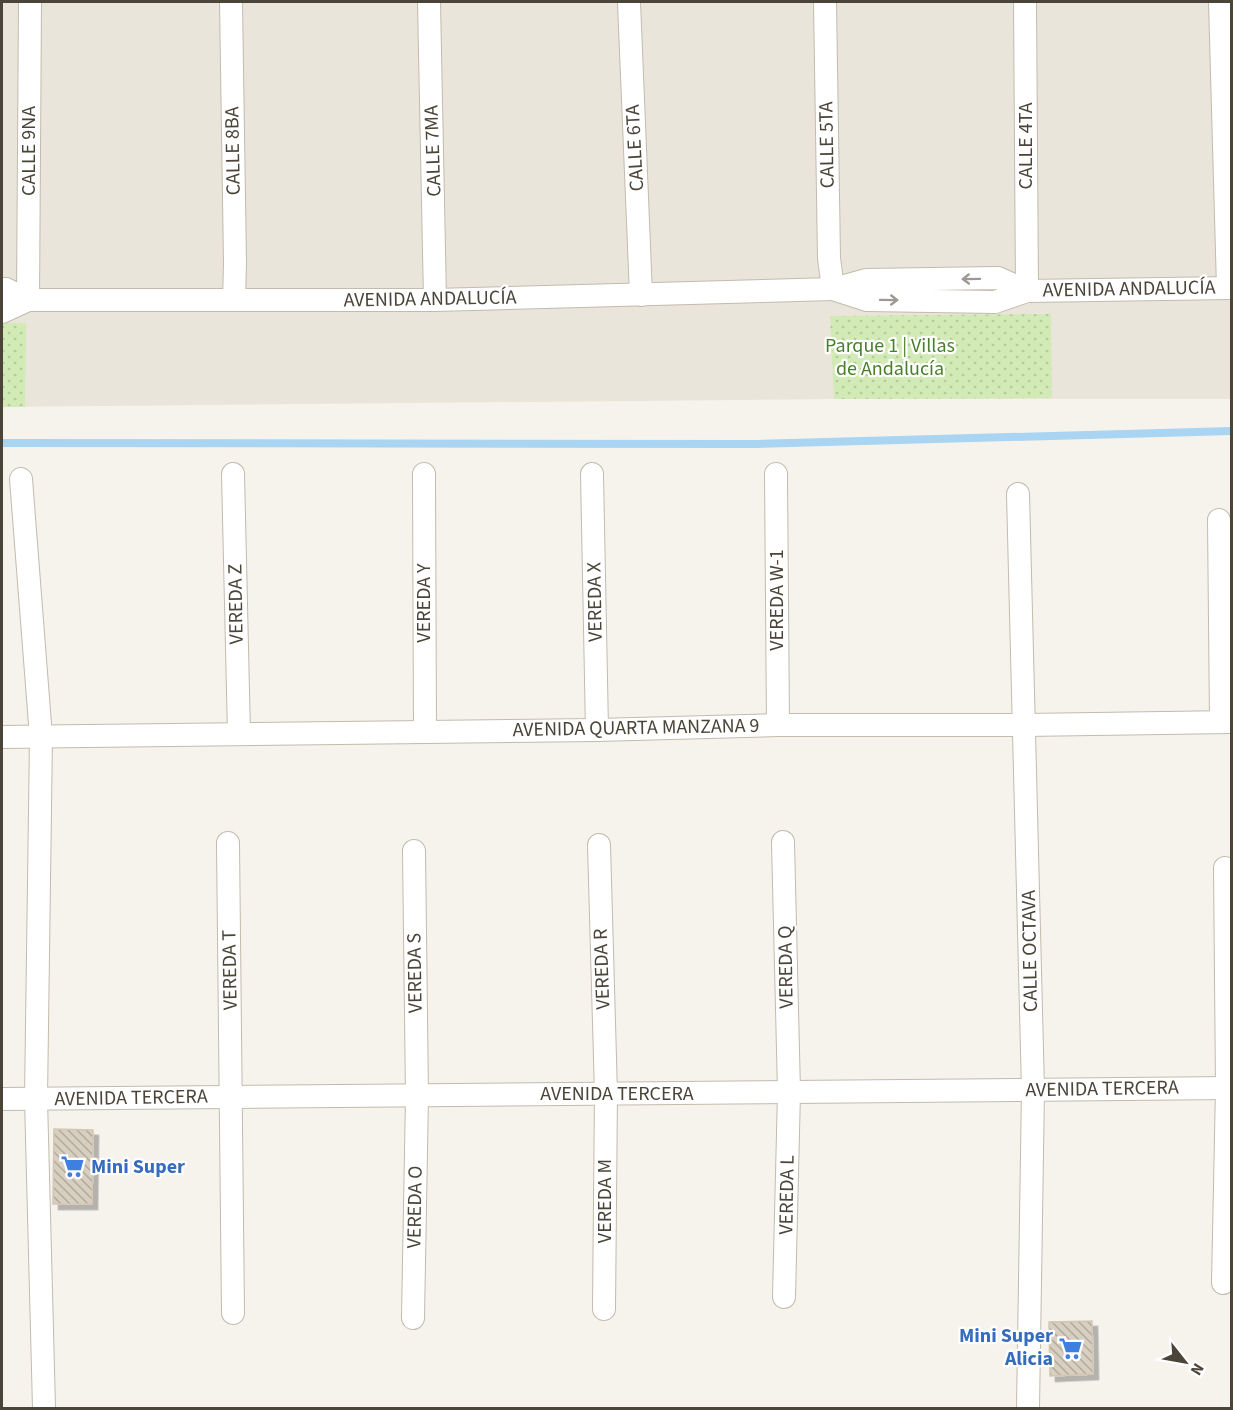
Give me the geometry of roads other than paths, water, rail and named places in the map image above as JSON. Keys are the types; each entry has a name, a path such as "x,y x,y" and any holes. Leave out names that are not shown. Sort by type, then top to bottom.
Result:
{"street":[{"name":"CALLE 9NA","path":"28,300 30,2"},
{"name":"CALLE 8BA","path":"231,2 234,300"},
{"name":"CALLE 7MA","path":"429,2 435,300"},
{"name":"CALLE 6TA","path":"629,2 641,294"},
{"name":"CALLE 5TA","path":"825,2 829,258 832,289"},
{"name":"CALLE 4TA","path":"1025,2 1027,291"},
{"path":"1220,2 1230,288"},
{"name":"AVENIDA ANDALUCÍA","path":"2,312 28,300 435,300 832,289 867,300 995,302 1027,291 1230,288"},
{"name":"AVENIDA ANDALUCÍA","path":"2,289 28,300"},
{"name":"VEREDA Z","path":"233,474 239,734"},
{"name":"VEREDA Y","path":"424,474 425,732"},
{"name":"VEREDA X","path":"592,474 597,730"},
{"name":"VEREDA W-1","path":"776,474 778,724"},
{"path":"21,479 41,737 36,1099 44,1408"},
{"name":"CALLE OCTAVA","path":"1018,494 1033,1090 1028,1408"},
{"path":"1219,520 1226,722"},
{"name":"AVENIDA QUARTA MANZANA 9","path":"2,737 597,730 778,724 1025,725 1226,722"},
{"name":"VEREDA Q","path":"783,842 789,1092"},
{"name":"VEREDA T","path":"228,843 231,1097"},
{"name":"VEREDA R","path":"599,845 606,1094"},
{"name":"VEREDA S","path":"414,851 417,1095"},
{"path":"1223,1283 1229,1088 1225,868"},
{"name":"AVENIDA TERCERA","path":"2,1099 1229,1088"},
{"name":"VEREDA L","path":"784,1297 789,1092"},
{"name":"VEREDA M","path":"604,1308 606,1094"},
{"name":"VEREDA O","path":"413,1318 417,1095"},
{"path":"231,1097 233,1313"}],"waterway":[{"path":"2,443 757,444 1232,431"}],"place":[{"name":"Mini Super","path":"73,1167"},
{"name":"Mini Super Alicia","path":"1071,1348"}],"park label":[{"name":"Parque 1 | Villas de Andalucía","path":"890,358"}]}
